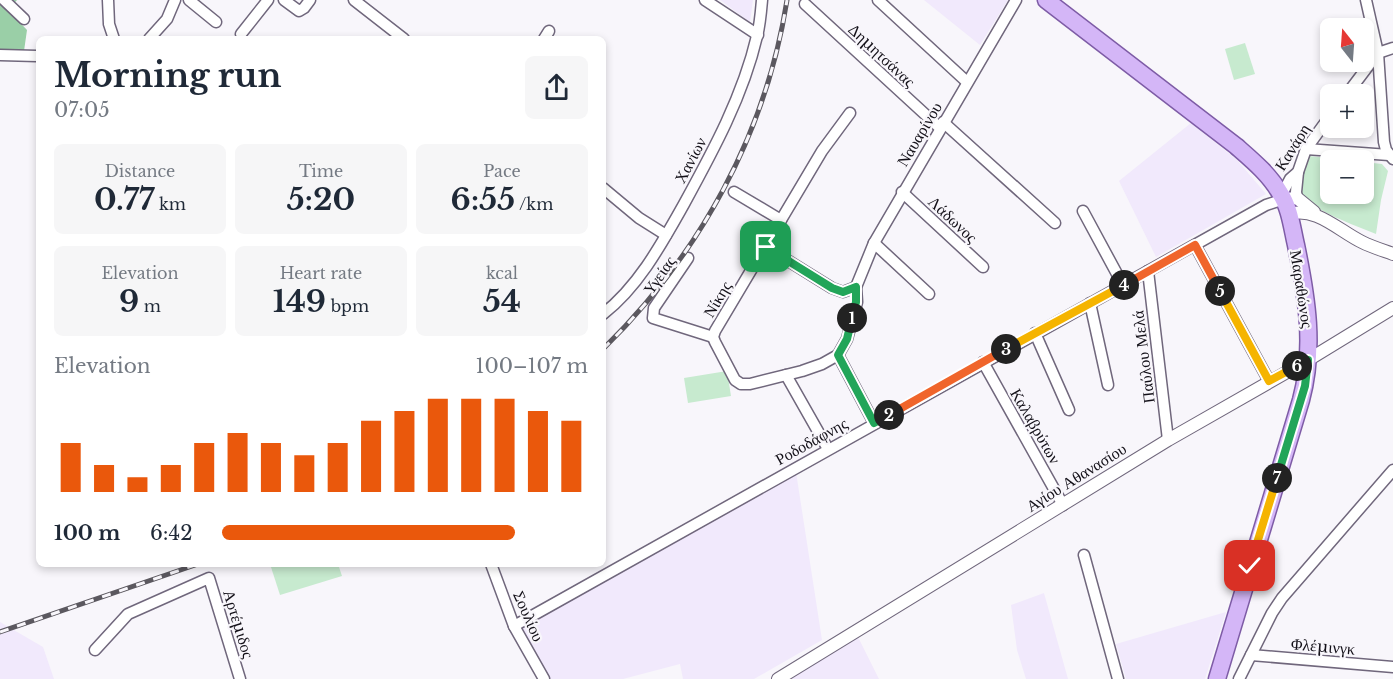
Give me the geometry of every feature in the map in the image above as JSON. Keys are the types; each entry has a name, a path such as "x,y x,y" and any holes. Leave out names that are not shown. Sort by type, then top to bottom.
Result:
{"main road":[{"name":"Μαραθώνος","path":"1046,0 1236,146 1265,173 1288,201 1306,300 1310,346 1308,360 1301,400 1217,679"}],"street":[{"path":"4,0 24,19"},
{"path":"108,0 109,24 113,36"},
{"path":"152,36 162,26 175,0"},
{"path":"189,0 216,22"},
{"path":"242,34 268,0"},
{"path":"284,0 299,11 310,0"},
{"path":"354,0 400,36"},
{"path":"705,0 758,35"},
{"name":"Χανίων","path":"606,312 620,301 666,235 729,117 758,35 762,0"},
{"path":"878,0 967,82"},
{"name":"Ναυαρίνου","path":"856,287 874,243 902,192 1016,0"},
{"path":"1366,0 1378,53 1384,142 1391,157"},
{"name":"Δημητσάνας","path":"805,4 1055,223"},
{"path":"1355,84 1378,53 1393,48"},
{"path":"0,55 36,56"},
{"name":"Νίκης","path":"838,355 822,364 786,375 741,384 735,380 713,337 822,151 850,113"},
{"name":"Κανάρη","path":"1288,201 1290,179 1298,172 1306,149 1320,130"},
{"path":"1306,149 1391,157"},
{"path":"606,190 639,218 666,235"},
{"path":"734,192 781,220"},
{"name":"Λάδωνος","path":"902,192 983,267"},
{"path":"1288,201 1302,211 1319,217"},
{"path":"1288,201 1360,242 1393,254"},
{"name":"Ροδοδάφνης","path":"514,626 1266,205 1288,201"},
{"path":"1083,211 1124,285"},
{"path":"874,243 929,294"},
{"path":"1195,245 1269,381"},
{"path":"766,247 832,288 843,292 856,287 856,302 847,339 838,355 874,423"},
{"name":"Υγείας","path":"688,258 654,308 653,318 713,337"},
{"name":"Παύλου Μελά","path":"1148,271 1168,440"},
{"path":"1090,303 1108,385"},
{"name":"Αγίου Αθανασίου","path":"778,679 1168,440 1308,360 1393,308"},
{"path":"1035,333 1069,410"},
{"name":"Καλαβρύτων","path":"983,362 1063,505"},
{"path":"786,375 828,449"},
{"path":"1239,679 1282,598 1393,470"},
{"path":"1084,555 1118,679"},
{"name":"Σουλίου","path":"493,567 514,626 544,679"},
{"name":"Αρτέμιδος","path":"95,650 128,614 209,579 240,679"},
{"name":"Φλέμινγκ","path":"1251,655 1393,667"}],"shaded area":[{"path":"720,0 753,0 750,22"},
{"path":"924,0 1008,0 980,45"},
{"path":"1191,123 1237,160 1266,194 1156,257 1119,181"},
{"path":"796,472 822,640 754,679 683,679 680,664 623,679 550,679 519,628"},
{"path":"1044,593 1068,679 1026,679 1017,650 1011,605"},
{"path":"1226,612 1205,679 1126,679 1116,644"},
{"path":"0,622 43,647 54,679 0,679"},
{"path":"858,637 879,679 790,679"}],"green space":[{"path":"0,0 17,0 8,10 27,30 24,51 0,51"},
{"path":"1245,43 1255,74 1234,80 1225,49"},
{"path":"1309,156 1320,157 1320,204 1374,204 1374,163 1382,164 1388,171 1376,234 1326,213 1308,201 1300,194 1301,175"},
{"path":"727,371 731,396 688,403 684,378"},
{"path":"271,567 339,567 342,576 280,595"}],"railway":[{"path":"606,346 670,273 724,189 763,98 777,50 787,0"},
{"path":"0,632 189,567"}],"route":[{"path":"766,247 832,288 843,292 856,287 856,302 847,339 838,355 874,423 1195,245 1269,381 1308,360 1305,386 1250,566"}]}
